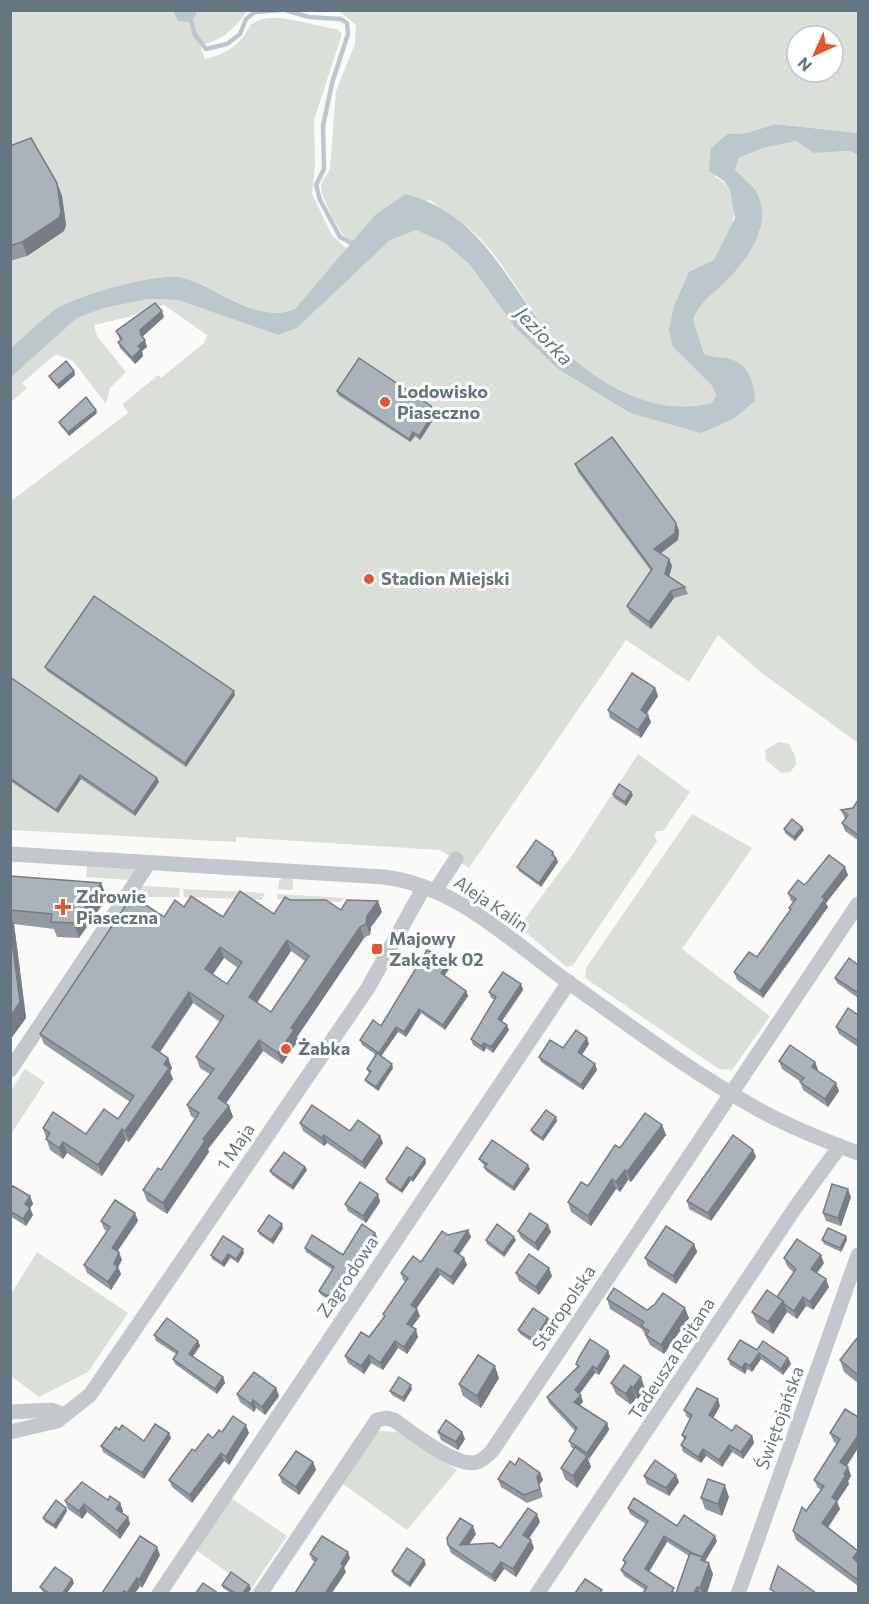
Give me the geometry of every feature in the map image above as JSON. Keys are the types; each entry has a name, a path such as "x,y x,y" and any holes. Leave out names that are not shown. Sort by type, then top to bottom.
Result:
{"street":[{"name":"Aleja Kalin","path":"10,854 384,877 430,889 460,903 730,1094 780,1121 858,1153"},
{"name":"1 Maja","path":"10,1432 57,1422 63,1414 90,1395 368,988 430,889 456,859"},
{"path":"10,1070 148,864"},
{"name":"Staropolska","path":"260,1593 377,1420 386,1418 394,1420 449,1457 464,1463 477,1462 492,1451 858,904"},
{"name":"Zagrodowa","path":"159,1593 569,982"},
{"name":"Tadeusza Rejtana","path":"537,1593 797,1205 840,1146"},
{"name":"Świętojańska","path":"738,1593 858,1255"},
{"path":"10,1412 51,1410 63,1414"}],"shaded area":[{"path":"10,11 247,11 227,33 200,45 205,59 231,48 240,41 251,25 259,20 280,18 337,29 342,34 314,120 315,165 312,194 332,235 347,249 295,309 281,313 253,309 184,278 157,278 100,291 67,303 50,313 11,348"},
{"path":"319,11 858,11 858,133 775,124 747,133 727,134 711,148 715,177 725,184 731,193 734,216 727,240 714,260 689,273 673,347 712,386 716,395 712,403 689,406 665,405 642,400 598,378 560,347 545,329 503,266 481,239 430,200 375,215 353,242 343,235 322,194 321,184 330,169 336,91 355,44 356,25 340,12"},
{"name":"Stadion Miejski","path":"796,141 814,153 849,151 858,155 858,743 763,674 718,635 689,682 626,640 469,868 440,850 236,837 236,842 11,830 11,501 128,413 123,404 158,375 161,378 204,343 207,335 164,305 94,325 97,336 126,372 110,388 106,404 73,361 56,354 22,383 27,388 11,402 10,377 77,318 104,308 149,299 178,300 278,335 297,328 390,239 416,230 445,243 470,265 517,330 558,369 630,413 701,432 732,360 713,359 704,354 693,319 704,302 738,266 760,231 742,178 735,170 739,158 763,148"},
{"path":"779,742 789,744 795,756 796,765 790,772 781,773 766,760 765,750"},
{"path":"638,754 690,792 663,831 657,831 654,835 657,841 573,965 567,967 524,931 521,924 573,854"},
{"path":"692,814 752,848 682,949 770,1016 732,1070 719,1069 585,978 586,968"},
{"path":"87,866 134,868 135,870 129,880 86,877"},
{"path":"283,877 293,878 293,890 278,889 279,881"},
{"path":"142,886 180,888 179,897 142,897 119,929 116,925"},
{"path":"183,889 265,893 262,900 184,897"},
{"path":"277,894 344,898 341,902 277,899"},
{"path":"25,1069 45,1082 11,1134 11,1090"},
{"path":"37,1252 128,1313 88,1372 39,1397 10,1375 11,1294"},
{"path":"379,1431 400,1432 457,1470 407,1530 339,1481"},
{"path":"231,1498 287,1536 251,1589 196,1550"}],"water":[{"path":"173,11 196,11 196,14 190,22 178,21"},
{"name":"Jeziorka","path":"775,124 858,133 858,155 849,151 814,153 796,141 763,148 739,158 735,170 755,190 762,214 761,227 751,251 743,262 703,303 693,319 704,354 739,363 752,382 755,401 733,419 701,433 630,413 558,369 517,330 470,265 445,243 416,230 390,240 297,328 278,335 178,300 149,299 104,308 77,318 11,377 11,348 44,318 56,309 82,297 138,281 184,278 252,309 281,313 295,309 375,215 406,194 431,203 453,216 471,232 488,249 546,330 579,364 599,378 642,400 665,405 689,406 712,403 716,395 712,386 673,347 669,330 674,306 689,272 714,260 735,218 730,190 724,181 709,171 711,148 727,134 747,133"}],"building":[{"path":"31,138 57,183 61,212 59,218 22,242 10,246 10,146"},
{"path":"155,303 162,311 140,330 145,340 138,346 141,349 132,358 118,342 122,339 116,331"},
{"name":"Lodowisko Piaseczno","path":"359,358 431,406 426,413 432,416 419,436 413,432 409,439 337,391"},
{"path":"66,361 74,371 57,385 49,376"},
{"path":"86,397 96,410 68,432 59,422"},
{"path":"612,437 676,523 675,533 654,549 669,559 665,574 685,587 671,591 649,622 627,606 652,569 575,464"},
{"path":"94,596 234,691 185,763 45,667"},
{"path":"632,673 655,688 641,710 648,715 638,730 608,710"},
{"path":"10,677 157,778 134,812 80,775 56,810 10,778"},
{"path":"619,784 631,792 625,802 613,794"},
{"path":"858,800 858,835 842,823 848,815 841,810 853,808"},
{"path":"792,819 802,827 794,837 784,829"},
{"path":"536,840 553,852 552,855 556,858 539,883 517,867"},
{"path":"829,855 845,867 822,897 825,899 760,991 734,972 749,952 757,957 796,899 788,893 798,880 805,885"},
{"path":"10,876 101,883 74,923 51,922 52,914 10,910"},
{"path":"240,891 274,914 285,897 290,900 326,900 341,910 347,900 378,901 367,916 366,924 360,927 291,1028 294,1030 278,1053 259,1040 218,1098 229,1106 203,1139 205,1141 163,1203 143,1190 158,1168 161,1170 199,1113 187,1105 214,1069 196,1057 224,1016 189,992 152,1047 168,1058 164,1064 169,1068 125,1131 122,1129 98,1165 63,1142 59,1148 46,1139 50,1133 43,1128 53,1112 86,1134 104,1109 118,1119 134,1096 40,1034 132,896 164,917 175,900 184,907 191,896 223,917","holes":["287,940 309,956 271,1012 249,997","220,947 242,962 227,984 205,969"]},
{"path":"10,926 20,1002 10,1017"},
{"path":"427,950 436,954 447,964 441,973 466,991 443,1025 419,1009 404,1032 396,1027 379,1053 360,1040 373,1020 381,1026"},
{"path":"849,958 858,965 858,993 835,978"},
{"path":"503,972 521,984 498,1019 507,1025 491,1047 484,1043 481,1046 471,1039 496,997 489,992"},
{"path":"848,1008 858,1015 858,1041 836,1027"},
{"path":"576,1030 587,1038 578,1052 595,1064 581,1085 539,1057 550,1040 563,1048"},
{"path":"790,1045 815,1062 812,1067 836,1083 825,1099 800,1082 804,1078 779,1061"},
{"path":"377,1053 392,1064 376,1087 365,1080 371,1071 367,1069"},
{"path":"312,1105 350,1131 358,1120 380,1136 362,1162 324,1135 322,1138 300,1123"},
{"path":"546,1110 556,1117 542,1138 531,1130"},
{"path":"645,1113 662,1125 627,1172 625,1170 616,1182 612,1179 588,1216 568,1202 581,1182 588,1186 615,1145 620,1148"},
{"path":"733,1135 753,1150 708,1213 687,1201"},
{"path":"492,1140 528,1165 513,1187 484,1167 487,1164 479,1159"},
{"path":"407,1147 425,1159 401,1190 386,1179"},
{"path":"284,1152 305,1167 292,1186 270,1171"},
{"path":"360,1182 378,1194 363,1216 345,1204"},
{"path":"832,1184 848,1189 838,1218 823,1213"},
{"path":"13,1186 30,1196 25,1204 30,1208 23,1219 10,1211 10,1190"},
{"path":"115,1200 135,1213 112,1248 119,1252 114,1264 118,1267 108,1282 84,1265 110,1227 101,1221"},
{"path":"530,1213 548,1225 535,1243 518,1231"},
{"path":"269,1215 282,1224 271,1240 258,1231"},
{"path":"362,1224 375,1233 371,1240 374,1242 336,1301 319,1291 334,1267 305,1248 312,1235 343,1255"},
{"path":"497,1224 514,1237 503,1253 486,1240"},
{"path":"666,1226 694,1244 673,1276 645,1258"},
{"path":"828,1228 846,1236 840,1248 822,1240"},
{"path":"468,1230 454,1251 464,1258 451,1277 437,1268 411,1305 417,1309 407,1324 416,1329 404,1347 395,1341 380,1363 369,1355 361,1366 345,1356 361,1332 369,1337 385,1316 383,1314 408,1278 401,1273 413,1256 421,1262 442,1231 448,1235"},
{"path":"223,1236 243,1249 236,1259 228,1254 222,1263 211,1255"},
{"path":"797,1239 821,1255 811,1269 826,1279 810,1302 803,1297 794,1311 777,1297 796,1269 784,1258"},
{"path":"529,1254 549,1268 536,1287 516,1273"},
{"path":"614,1288 647,1310 663,1293 685,1308 661,1345 646,1335 649,1331 641,1326 644,1322 607,1299"},
{"path":"767,1290 783,1301 768,1322 752,1312"},
{"path":"533,1308 548,1318 534,1340 518,1330"},
{"path":"167,1318 198,1341 189,1354 223,1377 215,1389 173,1359 178,1352 154,1335"},
{"path":"858,1337 858,1375 840,1360"},
{"path":"590,1339 608,1351 597,1369 593,1366 575,1390 581,1395 574,1402 607,1423 587,1453 569,1441 577,1428 547,1397 579,1366 576,1364"},
{"path":"740,1340 757,1350 763,1341 788,1358 781,1369 759,1353 750,1366 745,1363 742,1368 728,1359"},
{"path":"478,1355 495,1366 477,1396 459,1384"},
{"path":"624,1365 641,1377 626,1394 611,1383"},
{"path":"254,1372 276,1388 262,1407 253,1400 251,1404 237,1394"},
{"path":"399,1377 411,1385 403,1398 390,1391"},
{"path":"697,1388 718,1399 709,1415 732,1431 736,1425 752,1436 741,1452 729,1445 719,1460 703,1449 698,1457 681,1445 686,1437 682,1435 692,1415 684,1410"},
{"path":"845,1409 858,1417 858,1436 840,1462 848,1467 844,1474 846,1475 832,1497 837,1501 822,1523 858,1551 853,1558 858,1563 858,1580 793,1531 802,1507 806,1511 824,1486 814,1480 840,1439 830,1433"},
{"path":"233,1416 246,1425 226,1457 221,1453 190,1495 169,1480 192,1449 195,1451 208,1434 213,1438 219,1430 222,1432"},
{"path":"446,1420 462,1432 456,1442 438,1432"},
{"path":"155,1424 169,1433 142,1473 101,1446 116,1427 119,1430 122,1425 144,1441"},
{"path":"575,1447 587,1456 573,1476 561,1468"},
{"path":"296,1451 313,1462 296,1487 279,1475"},
{"path":"519,1458 540,1473 537,1477 540,1489 524,1495 498,1479 510,1461 515,1465"},
{"path":"655,1460 676,1475 666,1488 644,1476"},
{"path":"708,1479 725,1485 718,1504 701,1498"},
{"path":"82,1482 108,1500 110,1496 120,1503 116,1509 128,1517 117,1531 84,1504 79,1511 65,1501"},
{"path":"634,1498 677,1526 684,1515 715,1536 702,1557 664,1536 645,1569 674,1588 671,1593 643,1593 647,1587 621,1570 626,1562 623,1560 648,1521 628,1508"},
{"path":"56,1500 66,1508 54,1525 43,1518"},
{"path":"528,1508 537,1514 523,1535 531,1540 513,1569 501,1562 492,1575 448,1545 447,1538 460,1518 473,1526 460,1545 493,1543 500,1548"},
{"path":"140,1536 157,1547 139,1580 137,1578 127,1593 124,1591 122,1593 102,1593"},
{"path":"322,1536 348,1552 341,1564 343,1566 326,1592 328,1593 295,1593 317,1559 310,1554"},
{"path":"407,1548 424,1560 409,1583 392,1571"},
{"path":"690,1553 702,1557 701,1560 709,1563 700,1588 697,1587 694,1593 676,1593"},
{"path":"778,1566 816,1593 776,1593 770,1589"},
{"path":"55,1567 72,1579 63,1593 49,1593 40,1587"},
{"path":"231,1572 249,1585 243,1593 235,1593 222,1585"},
{"path":"585,1579 602,1590 600,1593 575,1593"},
{"path":"203,1583 218,1593 196,1593"}],"waterway":[{"path":"188,10 195,35 206,49 227,44 240,34 246,19 255,12 281,10"},
{"path":"285,10 309,17 341,19 347,23 348,34 332,83 323,126 324,169 316,185 320,200 340,237 357,246"}],"place":[{"name":"Lodowisko Piaseczno","path":"385,402"},
{"name":"Stadion Miejski","path":"369,579"},
{"name":"Zdrowie Piaseczna","path":"63,907"},
{"name":"Majowy Zakątek 02","path":"377,949"},
{"name":"Żabka","path":"286,1049"}]}
